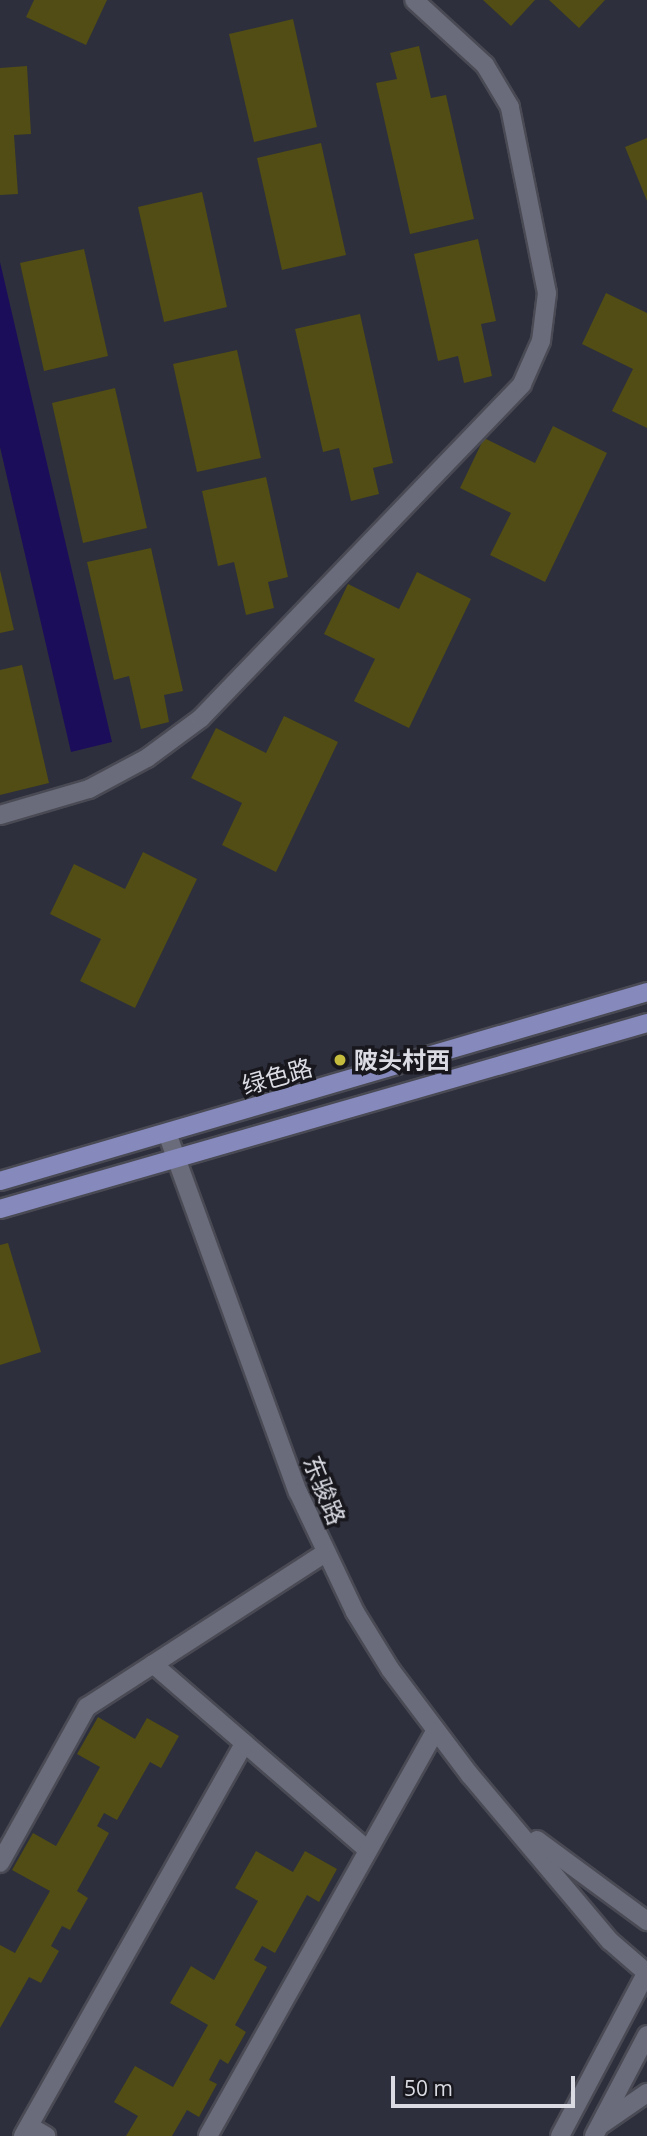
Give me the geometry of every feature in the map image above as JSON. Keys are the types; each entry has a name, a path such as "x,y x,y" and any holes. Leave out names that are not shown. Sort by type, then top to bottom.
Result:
{"main road":[{"name":"绿色路","path":"0,1181 647,992"},
{"path":"0,1209 647,1023"}],"street":[{"path":"0,816 89,789 147,758 201,718 522,384 541,341 547,293 510,107 485,65 414,0"},
{"name":"东骏路","path":"167,1133 298,1492 325,1553 383,1657 435,1731 610,1941 647,1973"},
{"path":"0,1863 88,1707 325,1553"},
{"path":"153,1664 368,1850"},
{"path":"208,2136 435,1731"},
{"path":"46,2136 26,2131 244,1743"},
{"name":"东骏路","path":"514,1823 647,1921"},
{"path":"560,2136 647,1973"},
{"path":"596,2131 647,2035"},
{"path":"596,2131 647,2093"}],"shaded area":[{"path":"0,262 112,742 71,752 0,447"}],"building":[{"path":"34,0 107,0 86,45 26,17"},
{"path":"483,0 535,0 511,26"},
{"path":"549,0 605,0 579,28"},
{"path":"293,19 317,127 254,142 229,34"},
{"path":"419,46 431,98 446,95 474,219 410,234 376,83 397,79 390,53"},
{"path":"27,66 31,134 14,135 18,194 0,195 0,68"},
{"path":"647,138 647,201 625,147"},
{"path":"321,143 346,255 282,270 257,158"},
{"path":"202,192 227,307 164,322 138,207"},
{"path":"478,239 496,321 481,324 492,376 464,383 458,356 438,361 414,254"},
{"path":"84,249 108,356 44,371 20,263"},
{"path":"606,293 647,313 647,428 612,411 633,369 582,344"},
{"path":"360,314 393,463 373,468 379,494 351,501 339,448 323,452 295,329"},
{"path":"237,350 261,458 197,472 173,364"},
{"path":"115,388 147,528 83,543 52,403"},
{"path":"553,426 607,453 545,582 490,555 511,513 460,488 484,438 535,463"},
{"path":"266,477 288,577 268,582 274,608 246,615 234,562 218,566 202,491"},
{"path":"151,548 183,691 164,695 169,722 141,729 129,676 114,680 87,562"},
{"path":"0,570 14,630 0,633"},
{"path":"417,572 471,599 409,728 354,701 375,659 324,634 348,584 399,609"},
{"path":"22,665 49,783 0,795 0,670"},
{"path":"284,716 338,742 276,872 222,845 242,803 191,778 216,728 266,753"},
{"path":"143,852 197,879 135,1008 80,981 101,939 50,914 74,864 125,889"},
{"path":"8,1243 41,1352 0,1365 0,1245"},
{"path":"98,1717 135,1739 147,1718 179,1736 161,1768 150,1762 117,1820 104,1813 97,1826 109,1833 77,1891 88,1898 70,1930 62,1926 51,1946 59,1951 41,1983 29,1977 0,2028 0,1945 15,1953 50,1891 12,1870 33,1833 56,1846 78,1807 100,1767 77,1754"},
{"path":"256,1851 293,1872 305,1851 337,1869 319,1902 307,1895 275,1953 262,1946 254,1960 267,1967 235,2025 246,2032 228,2064 220,2059 209,2080 217,2084 199,2117 187,2110 172,2136 126,2136 138,2116 114,2102 135,2066 173,2087 208,2025 170,2003 191,1966 214,1980 258,1901 235,1888"}],"place":[{"name":"陂头村西","path":"340,1060"}]}
